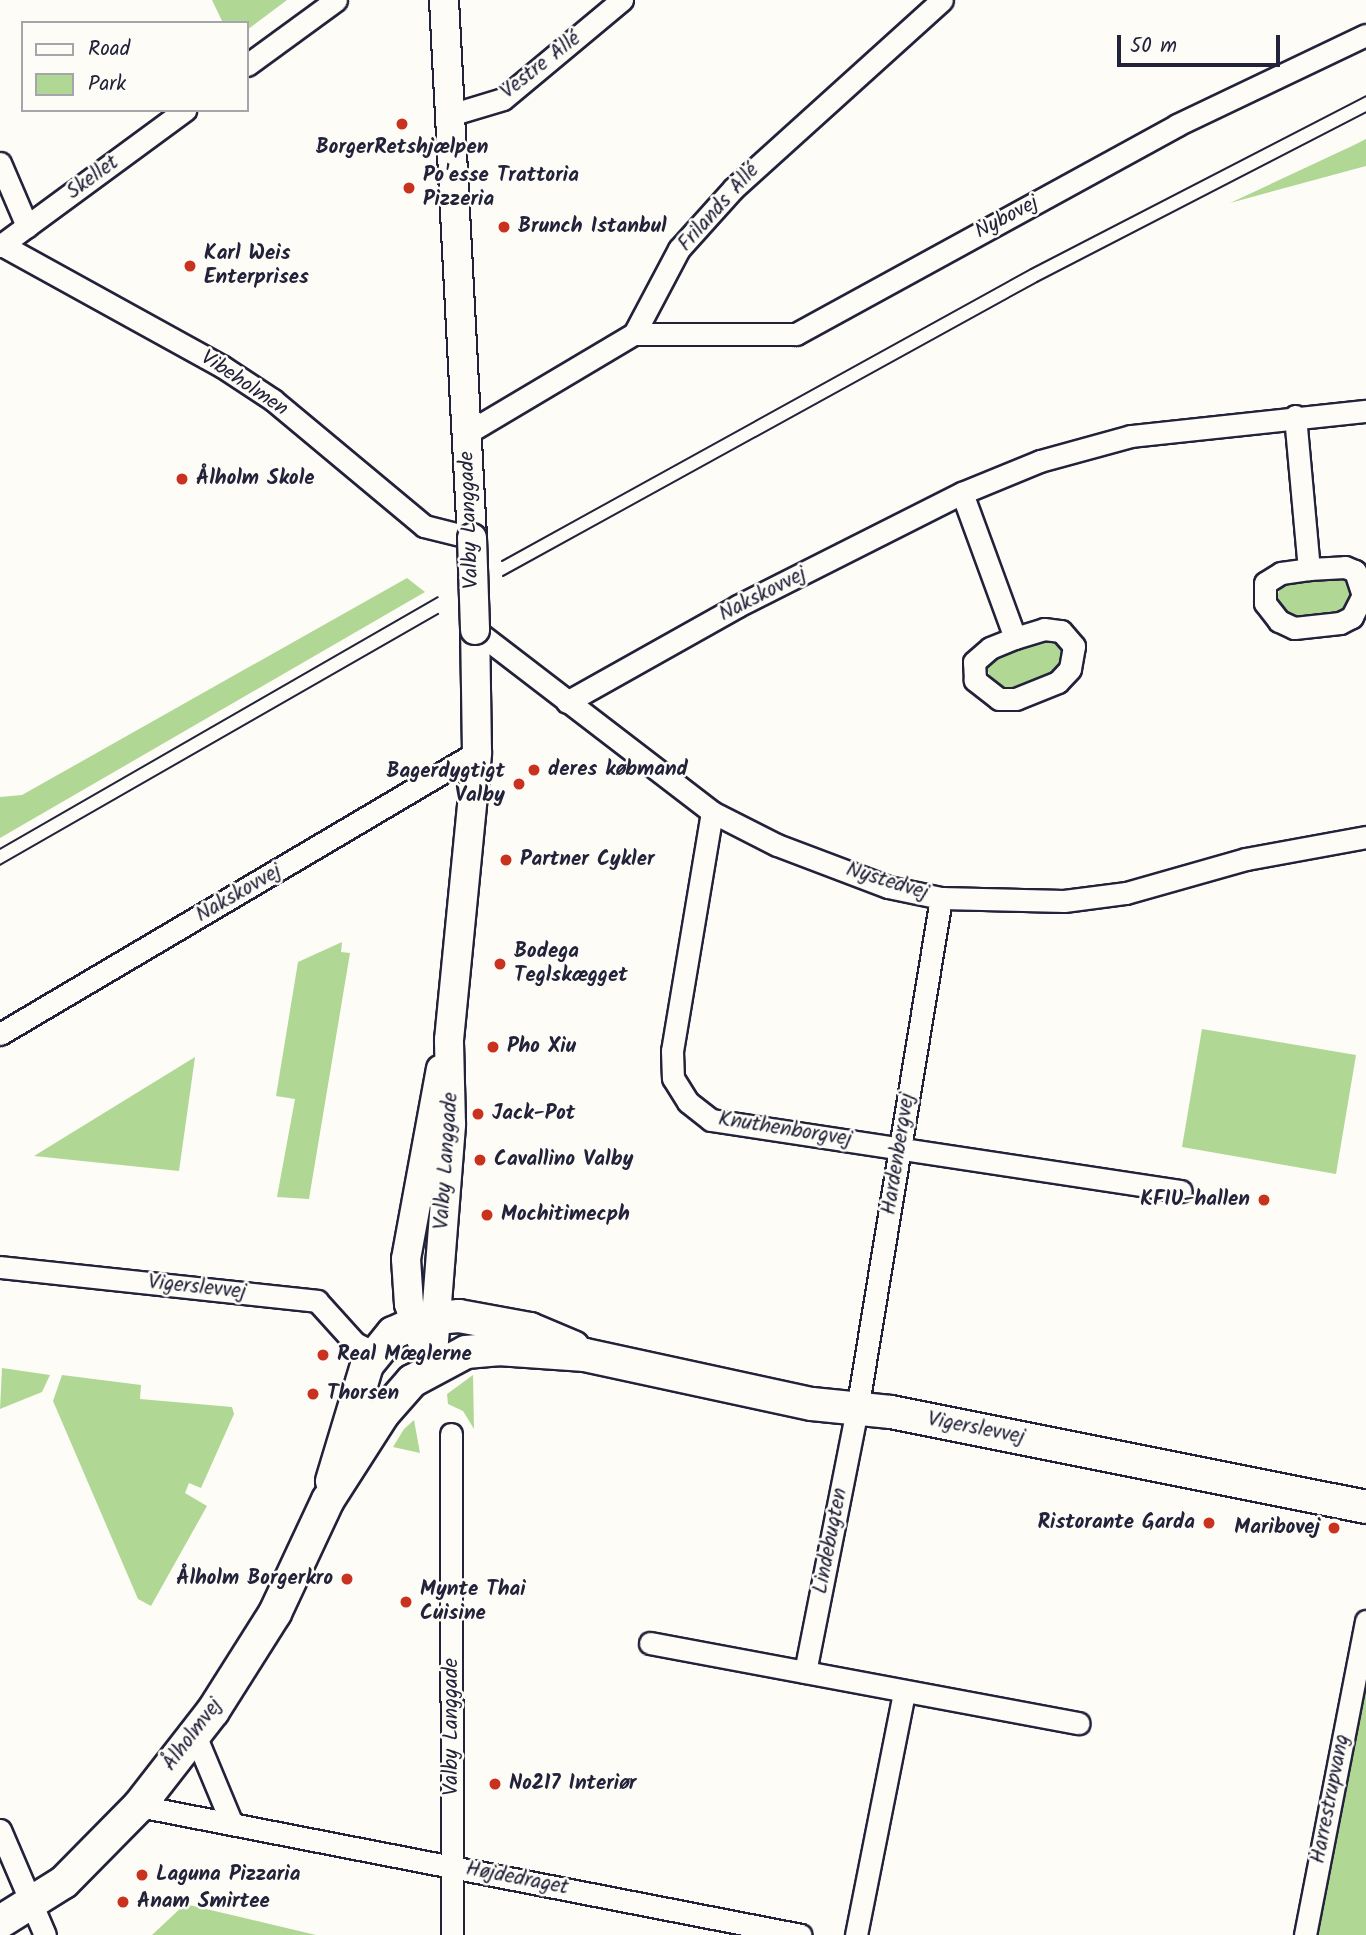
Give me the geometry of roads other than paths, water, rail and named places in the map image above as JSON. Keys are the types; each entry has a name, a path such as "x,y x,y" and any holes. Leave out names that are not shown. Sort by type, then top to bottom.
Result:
{"main road":[{"path":"373,1352 393,1333 424,1320"},
{"name":"Vigerslevvej","path":"424,1320 530,1329 585,1355"},
{"name":"Vigerslevvej","path":"432,1367 466,1352 490,1349 585,1355 857,1410 891,1412 1366,1507"},
{"name":"Ålholmvej","path":"328,1500 337,1461 373,1352"},
{"name":"Ålholmvej","path":"0,1922 64,1882 139,1806 195,1735 275,1613 328,1500 383,1414 399,1394 432,1367"}],"street":[{"path":"248,64 336,0"},
{"name":"Valby Langgade","path":"432,1367 424,1320 406,1284 407,1247 430,1116 449,1040 477,752 472,538 444,0"},
{"name":"Vestre Allé","path":"450,115 503,99 622,0"},
{"name":"Frilands Allé","path":"634,334 679,249 734,188 942,0"},
{"name":"Nybovej","path":"634,334 796,334 1177,125 1366,35"},
{"name":"Skellet","path":"1,245 182,112"},
{"path":"0,163 27,226"},
{"name":"Vibeholmen","path":"1,245 218,363 273,400 424,526 472,538"},
{"path":"467,433 634,334"},
{"name":"Nakskovvej","path":"567,702 738,606 962,492 1040,461 1130,436 1295,416 1366,411"},
{"path":"1295,416 1309,569"},
{"path":"962,492 1015,639"},
{"path":"1345,568 1355,572 1363,595 1352,617 1340,623 1294,628 1279,621 1265,603 1265,583 1281,573 1309,569 1345,568"},
{"name":"Nystedvej","path":"475,629 712,812 777,845 888,887 941,898 1064,901 1126,893 1246,859 1366,837"},
{"path":"1044,629 1061,631 1074,646 1070,669 1059,682 1016,699 999,699 975,680 974,662 990,648 1015,639 1044,629"},
{"name":"Nakskovvej","path":"0,1034 477,752"},
{"name":"Knuthenborgvej","path":"712,812 672,1051 673,1078 688,1102 711,1120 1181,1191"},
{"name":"Hardenbergvej","path":"857,1410 941,898"},
{"name":"Vigerslevvej","path":"0,1267 317,1301 355,1343 373,1352"},
{"name":"Lindebugten","path":"805,1672 857,1410"},
{"name":"Valby Langgade","path":"451,1434 452,1935"},
{"name":"Harrestrupvang","path":"1305,1935 1366,1621"},
{"path":"650,1643 1079,1723"},
{"path":"856,1935 904,1692"},
{"path":"195,1735 232,1824"},
{"name":"Højdedraget","path":"139,1806 801,1935"},
{"path":"0,1830 45,1935"}],"tram line":[{"path":"502,561 1031,269 1366,96"},
{"path":"503,576 1037,282 1366,112"},
{"path":"0,849 438,597"},
{"path":"0,865 438,614"}],"place":[{"name":"BorgerRetshjælpen","path":"402,124"},
{"name":"Po'esse Trattoria Pizzeria","path":"409,188"},
{"name":"Brunch Istanbul","path":"504,227"},
{"name":"Karl Weis Enterprises","path":"190,266"},
{"name":"Ålholm Skole","path":"182,479"},
{"name":"deres købmand","path":"534,770"},
{"name":"Bagerdygtigt Valby","path":"519,784"},
{"name":"Partner Cykler","path":"506,860"},
{"name":"Bodega Teglskægget","path":"500,964"},
{"name":"Pho Xiu","path":"493,1047"},
{"name":"Jack-Pot","path":"478,1114"},
{"name":"Cavallino Valby","path":"480,1160"},
{"name":"KFIU-hallen","path":"1264,1200"},
{"name":"Mochitimecph","path":"487,1215"},
{"name":"Real Mæglerne","path":"323,1355"},
{"name":"Thorsen","path":"313,1394"},
{"name":"Ristorante Garda","path":"1209,1523"},
{"name":"Maribovej","path":"1334,1528"},
{"name":"Ålholm Borgerkro","path":"347,1579"},
{"name":"Mynte Thai Cuisine","path":"406,1602"},
{"name":"No217 Interiør","path":"495,1784"},
{"name":"Laguna Pizzaria","path":"142,1875"},
{"name":"Anam Smirtee","path":"123,1902"}]}
